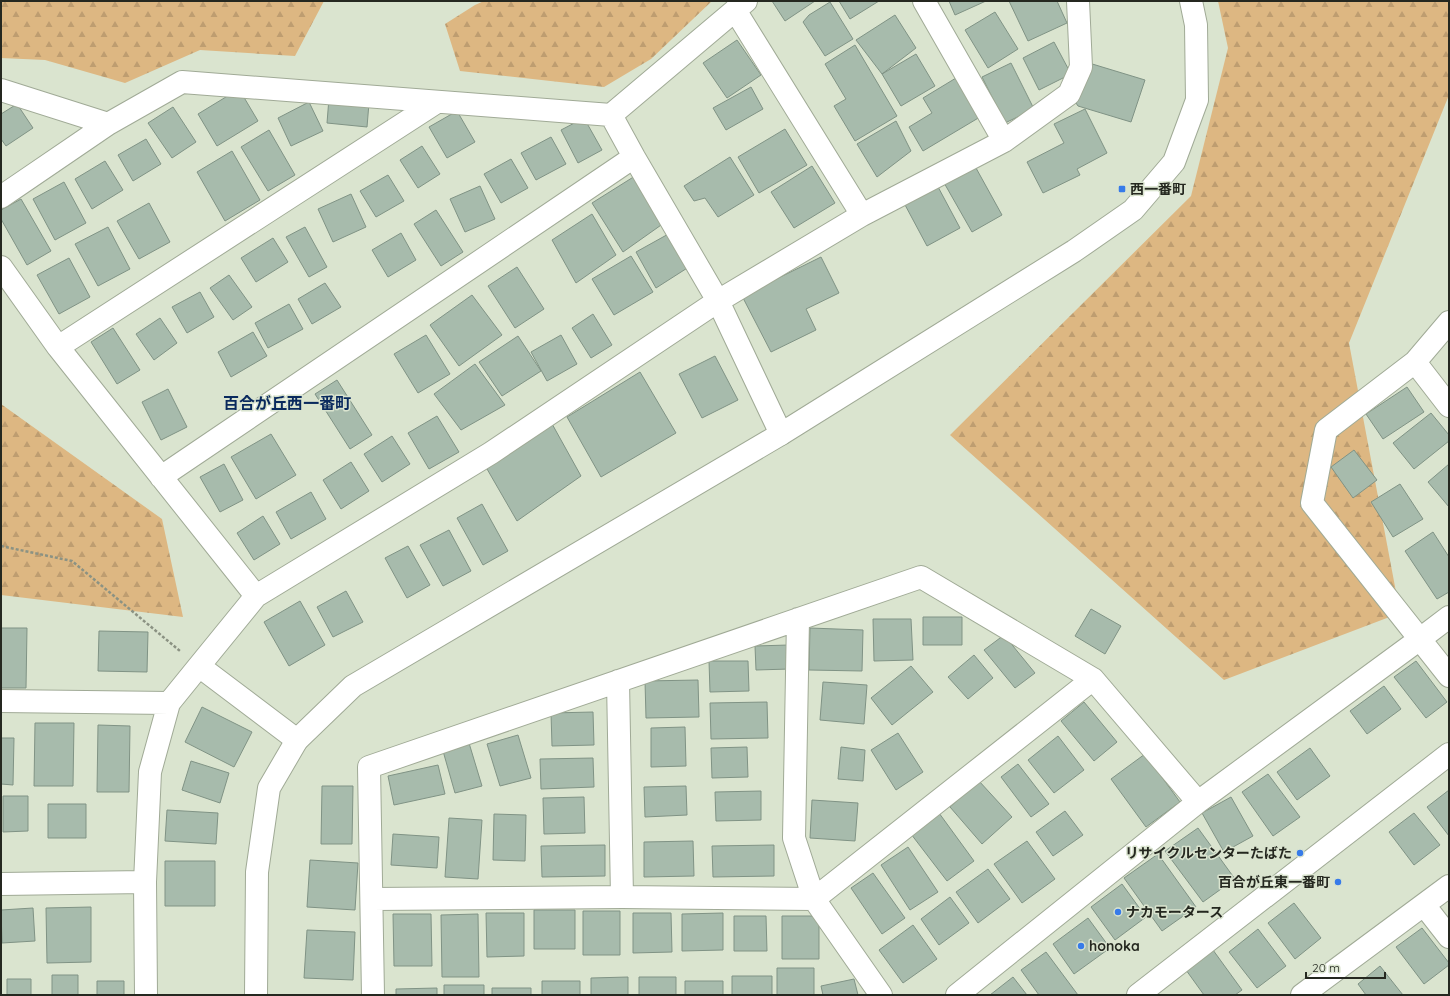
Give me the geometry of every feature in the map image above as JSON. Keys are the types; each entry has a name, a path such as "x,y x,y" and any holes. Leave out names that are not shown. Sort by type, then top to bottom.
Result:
{"street":[{"path":"924,1 1004,141"},
{"path":"146,995 145,882 150,772 169,703 256,596 490,453 718,301 862,215 1004,141 1069,94 1081,67 1078,1"},
{"path":"256,995 257,872 269,788 297,740 352,686 781,434 1074,251 1132,210 1174,162 1197,100 1196,25 1191,1"},
{"path":"1,197 108,124 182,82 611,115 740,6 862,215"},
{"path":"1,90 108,124"},
{"path":"58,347 437,102"},
{"path":"611,115 718,301 781,434"},
{"path":"161,477 634,157"},
{"path":"1,267 58,347 256,596"},
{"path":"1449,322 1415,362 1326,430 1312,503 1449,676"},
{"path":"1415,362 1449,406"},
{"path":"373,995 369,767 921,577 1093,679 1198,802"},
{"path":"957,995 1198,802 1449,617"},
{"path":"798,620 794,838 814,899 881,995"},
{"path":"199,666 297,740"},
{"path":"372,899 622,897 814,899 1093,679"},
{"path":"618,681 622,897"},
{"path":"1,702 169,703"},
{"path":"1138,995 1449,754"},
{"path":"1,884 145,882"},
{"path":"1302,995 1449,886"},
{"path":"1424,905 1449,937"}],"path":[{"path":"1,546 72,561 199,666"}],"green space":[{"path":"1,1 324,1 295,56 200,50 125,83 45,60 1,58"},
{"path":"484,1 712,1 651,59 604,87 460,71 445,24"},
{"path":"1218,1 1449,1 1449,95 1349,343 1400,613 1224,680 950,435 1191,196 1228,48"},
{"path":"1,404 162,519 183,617 1,595"}],"building":[{"path":"772,1 815,1 785,21"},
{"path":"839,1 879,1 850,19"},
{"path":"949,1 986,1 955,15"},
{"path":"1009,1 1057,1 1067,23 1028,41"},
{"path":"830,2 853,39 825,56 803,22 809,15"},
{"path":"995,12 1018,49 988,68 965,30"},
{"path":"895,15 916,48 882,74 856,40"},
{"path":"737,40 761,75 727,98 703,63"},
{"path":"1054,42 1071,74 1039,90 1023,58"},
{"path":"855,45 897,116 855,141 834,106 846,99 825,64"},
{"path":"916,54 935,86 901,106 882,74"},
{"path":"1011,63 1034,109 1005,123 982,77"},
{"path":"1089,63 1145,80 1131,122 1078,106 1076,103"},
{"path":"956,78 980,117 923,151 909,127 932,113 923,98"},
{"path":"751,87 763,109 726,130 713,108"},
{"path":"239,89 258,121 217,146 198,114"},
{"path":"329,98 369,103 367,127 327,123"},
{"path":"309,102 323,131 291,146 278,118"},
{"path":"17,104 33,128 6,146 1,139 1,114"},
{"path":"173,107 196,142 172,158 148,123"},
{"path":"1085,109 1107,153 1077,169 1080,175 1043,193 1027,162 1064,143 1054,124"},
{"path":"457,111 475,142 447,158 429,127"},
{"path":"584,118 602,150 578,163 561,130"},
{"path":"896,121 911,151 877,177 857,144"},
{"path":"785,129 807,165 759,193 738,157"},
{"path":"269,130 295,175 268,191 241,147"},
{"path":"551,137 566,164 536,180 521,153"},
{"path":"146,139 161,164 133,181 118,155"},
{"path":"422,146 440,174 418,188 400,160"},
{"path":"232,151 260,200 225,221 197,172"},
{"path":"730,157 754,195 718,217 705,198 694,201 684,186"},
{"path":"511,159 528,188 501,203 484,174"},
{"path":"105,161 123,190 92,209 75,179"},
{"path":"812,166 835,203 794,228 771,192"},
{"path":"976,168 1002,215 972,232 943,181"},
{"path":"388,175 404,201 376,217 360,191"},
{"path":"635,176 664,223 623,252 592,203"},
{"path":"64,182 86,223 55,240 33,199"},
{"path":"937,185 960,228 927,246 904,203"},
{"path":"480,186 495,219 465,232 450,199"},
{"path":"351,194 366,227 333,242 318,209"},
{"path":"21,199 51,251 27,265 1,219 1,210"},
{"path":"149,203 170,242 139,259 117,221"},
{"path":"436,210 463,252 441,266 414,224"},
{"path":"592,214 616,255 576,283 552,240"},
{"path":"108,227 130,269 98,286 75,244"},
{"path":"305,227 327,267 309,277 286,237"},
{"path":"672,232 692,265 656,288 636,252"},
{"path":"401,233 416,260 388,277 372,250"},
{"path":"273,238 288,262 256,282 241,258"},
{"path":"631,256 653,292 614,315 592,279"},
{"path":"821,257 839,293 806,309 816,330 771,352 742,296"},
{"path":"69,258 90,297 59,314 37,275"},
{"path":"517,267 544,309 515,328 488,286"},
{"path":"229,275 252,307 233,320 210,288"},
{"path":"325,283 341,307 312,324 298,299"},
{"path":"200,292 214,317 187,333 172,307"},
{"path":"472,295 502,335 459,366 430,325"},
{"path":"289,304 303,329 268,348 255,323"},
{"path":"593,314 612,345 591,358 572,328"},
{"path":"160,318 177,343 154,360 136,334"},
{"path":"113,328 140,370 117,384 91,342"},
{"path":"253,332 267,356 231,377 218,352"},
{"path":"426,335 450,374 418,393 394,354"},
{"path":"561,335 577,364 547,381 531,352"},
{"path":"518,336 541,371 502,396 479,362"},
{"path":"715,356 738,400 702,418 679,374"},
{"path":"475,364 505,405 461,430 434,394"},
{"path":"640,372 676,433 601,477 567,417"},
{"path":"337,380 372,435 350,449 315,394"},
{"path":"1407,387 1424,412 1383,439 1366,414"},
{"path":"168,389 187,427 161,440 142,402"},
{"path":"1431,413 1449,435 1449,441 1414,469 1393,443"},
{"path":"437,416 459,452 429,469 408,433"},
{"path":"551,422 581,476 517,521 483,462"},
{"path":"271,434 296,475 256,499 231,457"},
{"path":"392,436 410,464 382,482 364,454"},
{"path":"1354,450 1377,480 1353,498 1331,467"},
{"path":"351,462 369,491 341,509 323,480"},
{"path":"224,464 243,500 220,512 200,477"},
{"path":"1449,464 1449,507 1428,482"},
{"path":"1400,484 1423,519 1393,537 1371,502"},
{"path":"311,492 326,519 291,539 276,512"},
{"path":"482,504 508,551 483,565 457,518"},
{"path":"263,516 280,544 254,560 237,533"},
{"path":"449,530 471,571 443,586 420,545"},
{"path":"1433,532 1449,557 1449,592 1437,599 1405,551"},
{"path":"408,546 430,585 407,598 385,558"},
{"path":"346,591 363,622 333,637 317,607"},
{"path":"300,601 325,645 289,666 264,622"},
{"path":"1091,609 1121,626 1105,654 1075,636"},
{"path":"923,617 962,617 962,645 923,645"},
{"path":"873,619 911,619 913,660 874,661"},
{"path":"1,628 27,628 26,688 1,688"},
{"path":"810,628 863,630 862,671 809,670"},
{"path":"99,631 148,632 147,672 98,671"},
{"path":"1004,635 1035,673 1015,688 984,650"},
{"path":"789,645 790,669 756,670 755,646"},
{"path":"974,655 993,678 968,699 948,677"},
{"path":"709,661 748,661 749,691 710,692"},
{"path":"1416,661 1447,702 1426,718 1394,677"},
{"path":"911,666 933,692 892,725 871,698"},
{"path":"698,680 699,717 646,718 645,681"},
{"path":"823,682 867,685 864,724 820,720"},
{"path":"1384,686 1401,709 1367,734 1350,711"},
{"path":"767,702 768,738 711,739 710,703"},
{"path":"1084,702 1117,742 1094,761 1061,721"},
{"path":"202,707 252,732 234,767 185,742"},
{"path":"593,712 594,745 552,746 551,713"},
{"path":"35,723 74,723 73,786 34,786"},
{"path":"98,725 130,726 129,792 97,792"},
{"path":"685,727 686,766 651,767 651,728"},
{"path":"898,733 923,772 896,790 871,750"},
{"path":"518,735 531,778 500,786 487,744"},
{"path":"1058,736 1084,770 1054,793 1028,760"},
{"path":"1,738 14,738 13,785 1,784"},
{"path":"469,743 482,786 455,793 443,751"},
{"path":"747,747 748,777 712,778 711,748"},
{"path":"841,747 865,750 863,781 838,779"},
{"path":"1310,748 1330,776 1297,800 1277,772"},
{"path":"1145,754 1180,802 1146,827 1111,779"},
{"path":"593,758 594,787 541,789 540,759"},
{"path":"191,761 229,773 220,803 182,790"},
{"path":"1018,764 1049,804 1031,817 1001,777"},
{"path":"438,765 445,794 394,805 388,776"},
{"path":"1268,774 1300,817 1273,836 1242,792"},
{"path":"979,781 1012,817 982,844 950,807"},
{"path":"322,786 353,786 352,844 321,844"},
{"path":"686,786 687,815 645,817 644,787"},
{"path":"1449,790 1449,836 1427,807"},
{"path":"761,791 761,820 716,821 715,792"},
{"path":"3,796 28,796 28,831 3,832"},
{"path":"584,797 585,833 544,834 543,798"},
{"path":"1231,797 1253,836 1224,852 1202,813"},
{"path":"812,800 858,803 855,841 810,838"},
{"path":"48,804 86,804 86,838 48,838"},
{"path":"167,810 218,813 216,844 165,841"},
{"path":"1065,811 1083,835 1053,856 1036,832"},
{"path":"939,813 974,861 947,881 911,834"},
{"path":"1414,813 1440,845 1414,865 1389,832"},
{"path":"494,814 526,815 525,861 493,860"},
{"path":"449,818 482,820 478,879 445,877"},
{"path":"1198,828 1235,879 1203,902 1165,851"},
{"path":"393,834 439,837 437,868 391,865"},
{"path":"693,841 694,876 644,877 644,842"},
{"path":"1027,841 1055,879 1022,903 994,864"},
{"path":"605,845 605,876 542,877 541,846"},
{"path":"774,845 774,876 713,877 712,846"},
{"path":"908,847 938,892 910,910 881,865"},
{"path":"1158,854 1196,907 1162,931 1124,878"},
{"path":"310,860 358,863 355,910 307,907"},
{"path":"165,861 215,861 215,906 165,906"},
{"path":"988,869 1010,899 978,923 956,892"},
{"path":"873,873 905,918 882,934 851,888"},
{"name":"ナカモータース","path":"1122,884 1146,917 1115,940 1091,907"},
{"path":"950,897 969,923 939,945 921,919"},
{"path":"1294,903 1321,938 1295,959 1268,923"},
{"path":"91,907 91,962 47,963 46,908"},
{"path":"33,908 35,941 2,943 1,910"},
{"path":"534,910 575,910 575,949 534,949"},
{"path":"583,911 620,911 620,955 583,955"},
{"path":"486,913 524,913 524,956 487,957"},
{"path":"633,913 671,913 672,952 633,953"},
{"path":"723,913 723,950 682,951 682,914"},
{"path":"393,914 431,914 432,966 394,966"},
{"path":"478,914 479,977 442,977 441,915"},
{"path":"734,916 766,916 767,951 734,951"},
{"path":"782,916 819,916 819,959 782,959"},
{"name":"honoka","path":"1088,918 1110,948 1074,974 1053,944"},
{"path":"913,925 937,959 903,983 879,950"},
{"path":"1422,928 1449,963 1449,965 1424,984 1396,947"},
{"path":"1258,929 1286,966 1257,988 1229,952"},
{"path":"307,930 355,932 353,980 304,978"},
{"path":"1213,950 1242,990 1235,995 1204,995 1186,970"},
{"path":"1046,952 1078,995 1039,995 1021,970"},
{"path":"1380,966 1403,995 1366,995 1358,984"},
{"path":"777,968 814,968 814,995 777,995"},
{"path":"52,975 78,975 78,995 52,995"},
{"path":"732,976 772,976 772,995 732,995"},
{"path":"628,977 628,995 591,995 591,978"},
{"path":"639,977 676,977 676,995 639,995"},
{"path":"1013,977 1027,995 990,995"},
{"path":"7,979 31,979 31,995 7,995"},
{"path":"854,979 858,995 823,995 821,986"},
{"path":"97,981 124,981 124,995 97,995"},
{"path":"542,981 580,981 580,995 542,995"},
{"path":"685,981 723,981 723,995 685,995"},
{"path":"444,985 484,985 484,995 444,995"},
{"path":"437,988 437,995 396,995 396,989"},
{"path":"492,988 531,988 531,995 492,995"}],"place":[{"name":"西一番町","path":"1122,189"},
{"name":"リサイクルセンターたばた","path":"1300,853"},
{"name":"百合が丘東一番町","path":"1338,882"},
{"name":"ナカモータース","path":"1118,912"},
{"name":"honoka","path":"1081,946"}],"district":[{"name":"百合が丘西一番町","path":"287,403"}]}
